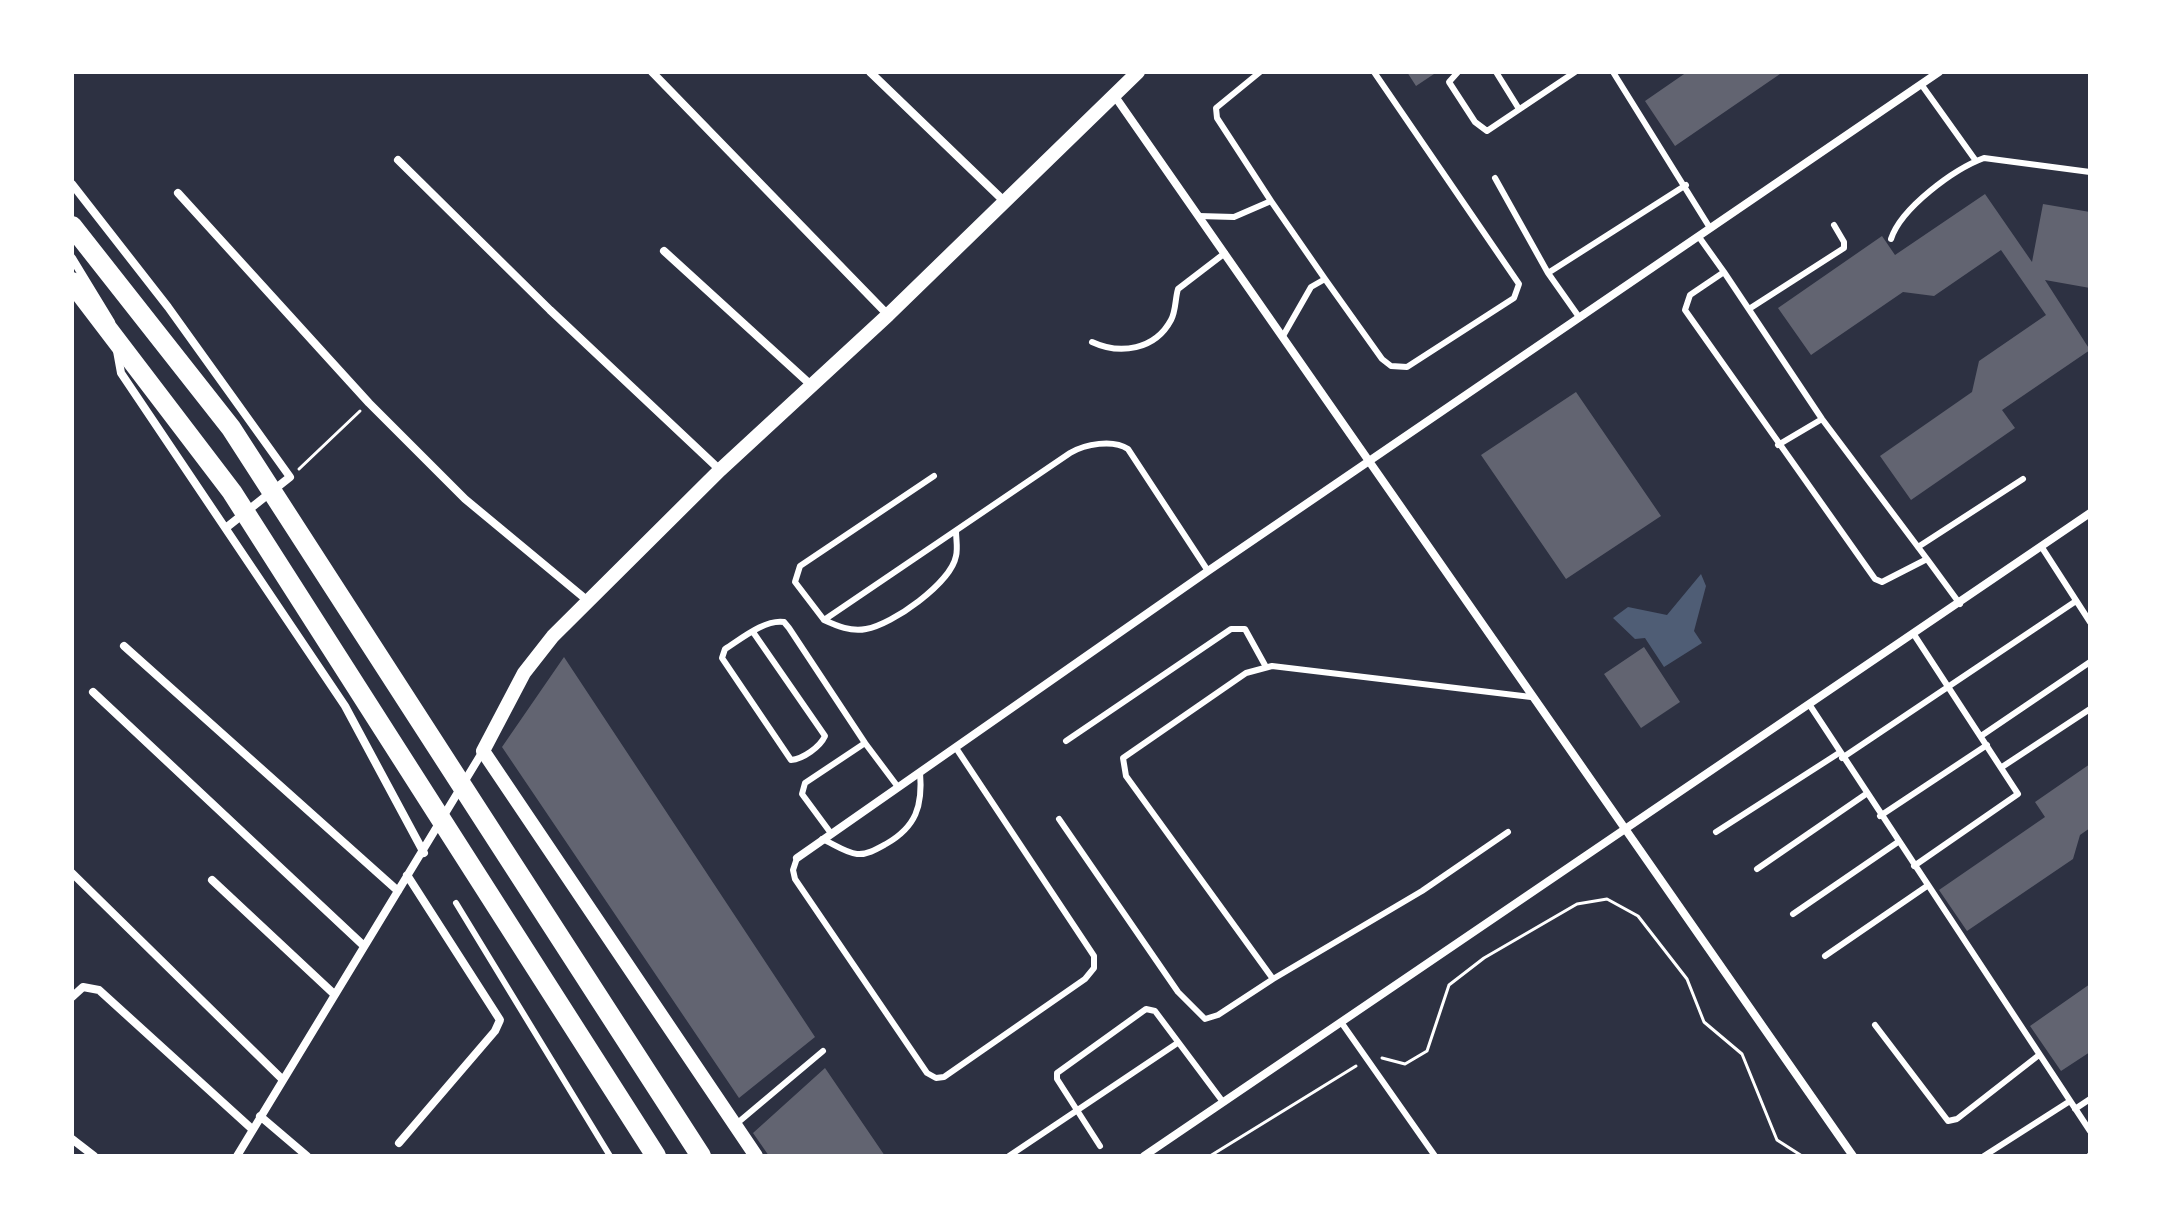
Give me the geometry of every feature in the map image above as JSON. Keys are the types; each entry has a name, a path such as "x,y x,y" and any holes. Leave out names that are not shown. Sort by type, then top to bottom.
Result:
{"highway":[{"path":"72,226 231,428 701,1156"},
{"path":"72,282 232,492 654,1153"},
{"path":"678,1122 709,1156"}],"street":[{"path":"652,72 888,315"},
{"path":"870,72 1005,202"},
{"path":"237,1156 407,875 424,853 524,673 588,601 720,470 888,315 1138,72"},
{"path":"797,858 830,832 956,748 1208,571 1939,72"},
{"path":"1114,95 1853,1156"},
{"path":"398,160 550,310 720,470"},
{"path":"72,184 168,307 290,477 227,527"},
{"path":"178,193 369,403 465,499 588,601"},
{"path":"664,251 811,385"},
{"path":"72,258 110,316 121,373 345,706 424,853"},
{"path":"1144,1156 2090,513"},
{"path":"124,646 398,891"},
{"path":"93,692 364,946"},
{"path":"483,751 756,1156"},
{"path":"72,873 282,1079"},
{"path":"399,1143 495,1031 500,1020 407,875"},
{"path":"212,880 334,994"},
{"path":"72,997 90,986 99,990 252,1129"},
{"path":"260,1116 307,1156"},
{"path":"72,1154 76,1142 94,1156"}],"lane":[{"path":"1260,72 1221,100 1216,108 1217,118 1382,359 1407,367 1514,298 1519,284 1374,72"},
{"path":"1458,72 1449,82 1481,129 1487,131 1575,72"},
{"path":"1496,72 1519,109"},
{"path":"1613,72 1710,228"},
{"path":"1921,84 1976,161"},
{"path":"1891,239 1896,224 1913,205 1976,161 1994,157 2090,172"},
{"path":"1495,178 1548,273 1579,317"},
{"path":"1548,273 1686,185"},
{"path":"1199,216 1234,217 1271,201"},
{"path":"1749,309 1844,248 1834,225"},
{"path":"1699,237 1822,419 1960,604"},
{"path":"1092,342 1111,351 1125,352 1164,331 1173,318 1178,289 1225,253"},
{"path":"1724,272 1690,295 1685,310 1778,445 1875,579 1882,582 1927,559"},
{"path":"1283,336 1311,287 1325,279"},
{"path":"1778,445 1822,419"},
{"path":"824,620 1078,448 1115,443 1128,449 1208,571"},
{"path":"934,476 800,566 795,582 824,620 853,630 884,623 938,586 950,571 956,556 956,531"},
{"path":"1918,547 2023,479"},
{"path":"2041,546 2090,622"},
{"path":"1716,832 1840,756 2076,601"},
{"path":"753,632 825,736 800,759 791,760 722,658 725,649 753,632 773,621 784,622 898,787"},
{"path":"1066,741 1231,629 1245,629 1251,634 1266,667"},
{"path":"1913,633 2018,790 2017,797 1914,866"},
{"path":"1981,736 2090,662"},
{"path":"1273,979 1122,766 1123,758 1246,673 1266,667 1531,697"},
{"path":"1809,704 1840,756 2090,1131"},
{"path":"2002,767 2090,709"},
{"path":"830,832 802,794 802,788 865,743"},
{"path":"1880,816 1987,745"},
{"path":"797,858 793,870 795,879 927,1073 936,1078 944,1077 1094,968 1094,956 956,748"},
{"path":"822,838 855,854 872,852 896,839 910,827 918,813 922,795 920,772"},
{"path":"1757,869 1866,794"},
{"path":"1059,819 1178,992 1205,1019 1218,1015 1422,891 1508,832"},
{"path":"1793,914 1898,842"},
{"path":"1825,956 1927,886"},
{"path":"456,903 610,1156"},
{"path":"1100,1146 1057,1079 1057,1073 1119,1025 1151,1009 1223,1102"},
{"path":"1341,1022 1435,1156"},
{"path":"1875,1025 1948,1121 1957,1119 2039,1055"},
{"path":"1009,1156 1176,1044"},
{"path":"735,1125 823,1051"},
{"path":"2075,1109 2090,1099"},
{"path":"1984,1156 2070,1101"}],"path":[{"path":"290,477 369,403"},
{"path":"1210,1156 1369,1058 1405,1064 1427,1051 1449,985 1484,958 1577,904 1607,899 1638,916 1679,969 1704,1022 1742,1054 1777,1140 1802,1156"}],"water":[{"path":"1701,574 1706,586 1694,631 1702,643 1664,667 1645,638 1635,639 1613,618 1628,607 1667,615"}],"building":[{"path":"1407,72 1437,72 1416,86"},
{"path":"1687,72 1780,74 1675,146 1645,101"},
{"path":"1985,194 2032,262 2043,204 2090,212 2090,288 2045,280 2090,350 2002,410 2015,428 1911,500 1880,456 1972,392 1979,361 2046,315 2001,250 1934,296 1903,292 1811,355 1778,308 1882,236 1895,255"},
{"path":"1576,392 1661,516 1566,579 1481,455"},
{"path":"1644,647 1680,702 1641,728 1604,674"},
{"path":"564,657 815,1037 739,1098 502,747"},
{"path":"2090,764 2090,828 2080,835 2073,859 1967,931 1939,890 2045,817 2035,802"},
{"path":"2090,984 2090,1052 2061,1071 2030,1026"},
{"path":"825,1068 885,1156 769,1156 753,1133"}]}
